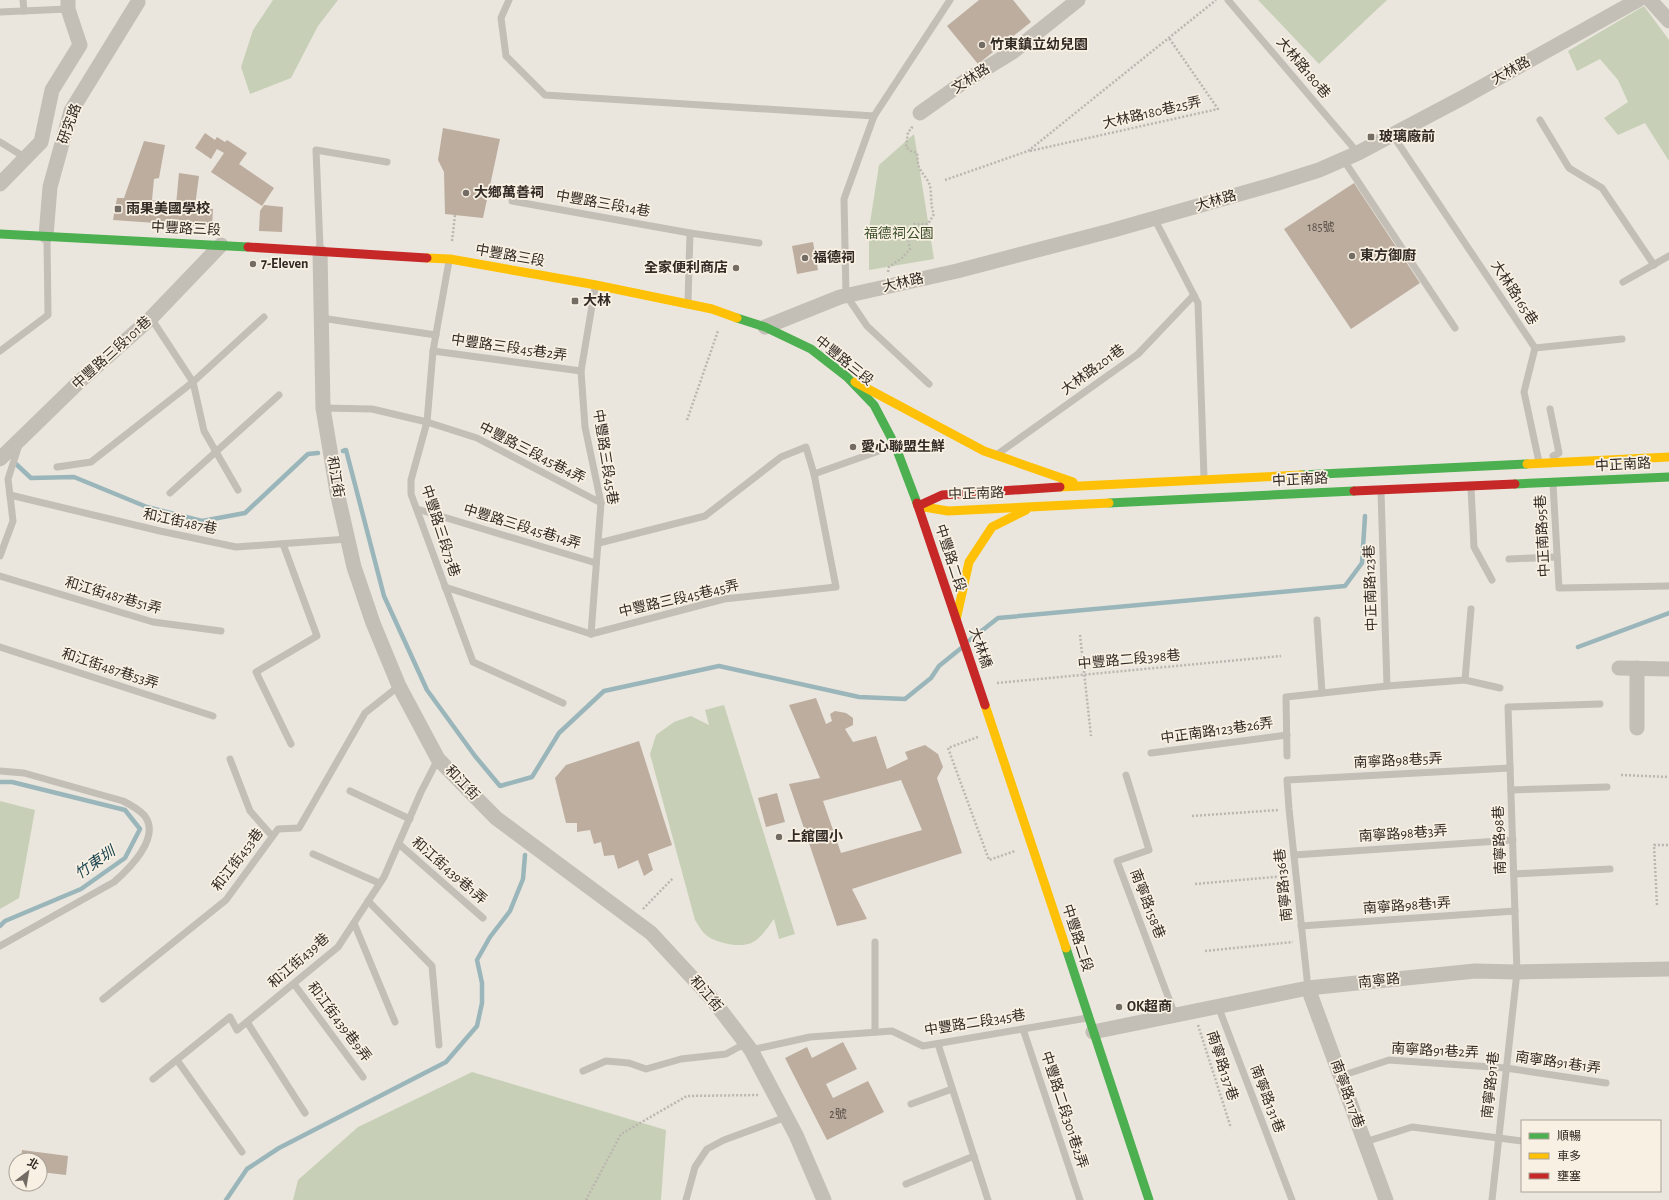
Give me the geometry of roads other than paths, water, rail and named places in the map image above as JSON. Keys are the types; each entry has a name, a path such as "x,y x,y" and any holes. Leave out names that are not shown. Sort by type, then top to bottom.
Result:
{"street":[{"name":"文林路","path":"920,113 965,81 1014,51 1078,0"},
{"name":"大林路","path":"765,327 846,295 957,271 1278,184 1319,170 1358,153 1462,98 1638,0"},
{"path":"1650,0 1669,21"},
{"name":"研究路","path":"46,236 50,187 71,111 138,2"},
{"name":"研究路","path":"0,184 41,142 52,90 80,45 68,4"},
{"name":"中豐路三段","path":"0,234 221,245 450,259 596,285 724,313 765,327 810,349 847,377 874,405 895,445 918,506"},
{"name":"中豐路三段101巷","path":"0,459 80,381 150,318 221,245"},
{"name":"和江街","path":"320,252 323,408 337,492 354,567 373,623 398,686 438,758 496,818 651,933 712,999 748,1047 775,1095 796,1135 824,1200"},
{"path":"847,377 984,451 1081,485"},
{"name":"中正南路","path":"918,506 942,495 1081,485 1541,467 1669,457"},
{"name":"中正南路","path":"918,506 948,511 1471,486 1550,479 1669,477"},
{"name":"中豐路二段","path":"918,506 956,620"},
{"path":"956,620 969,562 992,527 1034,506"},
{"name":"大林橋","path":"956,620 978,684"},
{"path":"1619,668 1669,669"},
{"path":"1637,668 1637,728"},
{"name":"中豐路二段","path":"978,684 1149,1200"},
{"name":"南寧路","path":"1093,1032 1308,988 1475,972 1669,969"},
{"name":"南寧路117巷","path":"1308,988 1386,1200"}],"lane":[{"path":"23,0 24,11"},
{"path":"509,0 501,18 506,56 545,95 874,116"},
{"path":"929,384 867,326 846,295 844,199 874,116 950,0"},
{"name":"大林路180巷","path":"1228,0 1358,153"},
{"path":"0,12 24,11 68,4"},
{"path":"1540,120 1570,168 1602,188 1654,265"},
{"name":"大林路165巷","path":"1392,134 1535,348 1524,392 1541,467"},
{"path":"0,142 26,158"},
{"path":"320,252 316,150 387,162"},
{"path":"1343,159 1455,328"},
{"name":"中豐路三段14巷","path":"512,201 690,233 759,243"},
{"path":"1154,218 1198,303 1204,479"},
{"path":"688,304 690,233"},
{"path":"0,351 48,315 46,236"},
{"path":"1623,282 1669,256"},
{"name":"中豐路三段73巷","path":"450,259 433,351 427,422 410,480 411,494 473,662 563,703"},
{"name":"中豐路三段45巷","path":"591,634 601,503 585,427 581,371 596,285"},
{"name":"大林路201巷","path":"996,455 1138,354 1194,295"},
{"path":"57,467 91,462 193,382 264,317"},
{"path":"150,318 193,382 204,430 238,490"},
{"path":"321,318 436,335"},
{"path":"1535,348 1622,338"},
{"name":"中豐路三段45巷2弄","path":"433,351 581,371"},
{"path":"170,493 279,395"},
{"name":"中豐路三段45巷4弄","path":"323,408 372,408 427,422 477,438 601,503"},
{"path":"1541,467 1559,453 1550,409"},
{"path":"0,556 13,521 8,479 20,440"},
{"path":"598,543 705,516 781,457 806,447 814,474 895,445"},
{"name":"中豐路三段45巷45弄","path":"591,634 724,599 836,587 814,474"},
{"name":"中正南路95巷","path":"1550,479 1559,588 1669,586"},
{"path":"1471,486 1474,547 1492,580"},
{"name":"中正南路123巷","path":"1381,490 1387,686"},
{"name":"和江街487巷","path":"10,495 160,531 236,547 348,539"},
{"name":"中豐路三段45巷14弄","path":"417,509 596,563"},
{"path":"283,544 317,636 256,672 291,744"},
{"path":"1509,560 1557,557"},
{"name":"和江街487巷51弄","path":"0,576 153,622 221,630"},
{"path":"445,588 591,634"},
{"path":"1465,680 1472,609"},
{"path":"1317,620 1322,693"},
{"name":"和江街487巷53弄","path":"0,647 212,716"},
{"path":"1287,756 1286,698 1387,686 1465,680 1500,688"},
{"name":"和江街453巷","path":"103,999 226,900 278,829 299,828 365,713 398,686"},
{"name":"南寧路98巷","path":"1517,972 1508,707 1600,704"},
{"name":"中正南路123巷26弄","path":"1151,753 1287,735"},
{"name":"和江街439巷","path":"247,1022 338,947 379,884 438,758"},
{"path":"230,759 250,811 272,836"},
{"name":"南寧路98巷5弄","path":"1287,780 1510,768"},
{"path":"0,771 24,773 124,801 144,816 149,825 148,838 141,855 128,870 114,882 0,946"},
{"name":"南寧路158巷","path":"1126,775 1149,850 1117,861 1175,1015"},
{"name":"南寧路136巷","path":"1287,780 1308,988"},
{"path":"1511,790 1607,787"},
{"path":"350,791 410,819"},
{"name":"南寧路98巷3弄","path":"1294,855 1513,840"},
{"name":"和江街439巷1弄","path":"399,844 483,918"},
{"path":"313,854 379,884"},
{"path":"1514,874 1610,869"},
{"path":"368,901 432,966 439,1045"},
{"name":"南寧路98巷1弄","path":"1301,926 1516,911"},
{"path":"354,923 395,1022"},
{"path":"875,942 875,1032"},
{"name":"南寧路91巷","path":"1492,1200 1517,972"},
{"name":"和江街439巷9弄","path":"294,984 363,1077"},
{"name":"南寧路131巷","path":"1218,1006 1292,1200"},
{"path":"153,1079 230,1017 237,1030 247,1022 305,1112"},
{"name":"中豐路二段345巷","path":"583,1071 606,1061 629,1063 646,1069 681,1059 726,1054 748,1047 810,1037 875,1032 892,1031 923,1046 1088,1018"},
{"name":"中豐路二段301巷2弄","path":"1023,1029 1080,1200"},
{"path":"938,1044 988,1200"},
{"path":"177,1060 242,1152"},
{"name":"南寧路91巷2弄","path":"1341,1076 1389,1060 1506,1068"},
{"name":"南寧路91巷1弄","path":"1506,1068 1606,1083"},
{"path":"910,1104 952,1089"},
{"path":"686,1200 695,1167 707,1149 724,1140 786,1117"},
{"path":"1365,1142 1412,1127 1521,1141"},
{"path":"906,1184 974,1156"}],"waterway":[{"path":"343,451 346,450 384,596 427,690 475,756 500,786 532,777 559,733 604,691 719,666 859,697 905,699 931,678 939,666 960,649"},
{"path":"16,464 31,478 74,477 147,507 202,521 245,513 308,454 318,453"},
{"path":"970,640 998,618 1345,586 1362,563 1365,516"},
{"path":"1578,647 1669,613"},
{"name":"竹東圳","path":"0,782 12,782 125,810 140,829 125,858 81,889 5,921 0,926"},
{"path":"226,1200 247,1169 279,1148 446,1062 477,1026 482,1003 482,983 477,960 490,937 510,911 523,879 525,855"}],"place":[{"name":"竹東鎮立幼兒園","path":"982,45"},
{"name":"玻璃廠前","path":"1371,137"},
{"name":"大鄉萬善祠","path":"466,193"},
{"name":"雨果美國學校","path":"118,209"},
{"name":"東方御廚","path":"1352,256"},
{"name":"福德祠","path":"805,258"},
{"name":"7-Eleven","path":"253,264"},
{"name":"全家便利商店","path":"736,268"},
{"name":"大林","path":"575,301"},
{"name":"愛心聯盟生鮮","path":"853,447"},
{"name":"上舘國小","path":"779,837"},
{"name":"OK超商","path":"1119,1007"}],"park label":[{"name":"福德祠公園","path":"899,234"}]}
